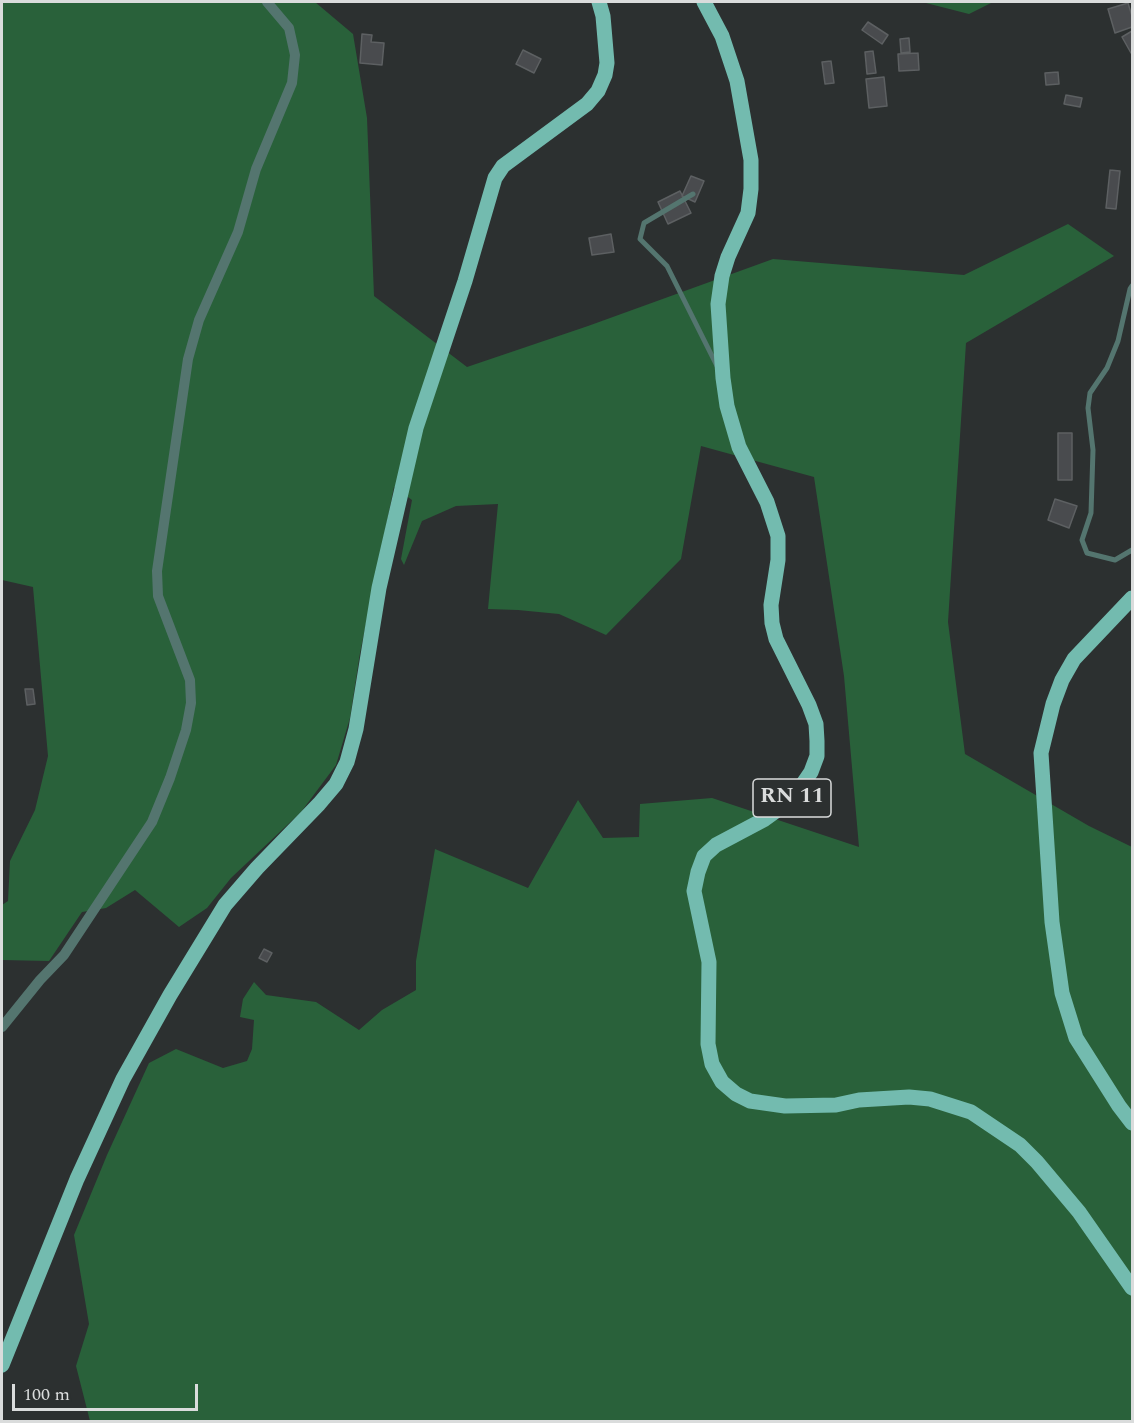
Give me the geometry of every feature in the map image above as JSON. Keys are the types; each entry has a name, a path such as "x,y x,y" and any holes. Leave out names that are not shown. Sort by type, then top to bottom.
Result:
{"main road":[{"path":"2,1365 77,1179 123,1079 165,1003 225,906 257,868 320,804 336,784 348,762 356,729 379,588 416,428 465,281 495,178 503,166 587,104 598,92 607,63 603,16 599,2"},
{"name":"RN 11","path":"704,2 722,36 730,60 751,159 751,189 747,213 722,276 718,304 727,406 739,447 767,502 778,536 778,560 771,604 772,623 776,639 809,705 816,724 817,741 817,756 811,772 798,791 765,819 716,845 704,856 698,872 694,891 709,962 708,1044 712,1064 722,1082 736,1094 750,1101 785,1106 836,1105 859,1100 909,1097 930,1099 971,1112 1005,1134 1037,1162 1079,1212 1132,1288"},
{"path":"1132,598 1074,659 1062,680 1041,753 1052,922 1062,993 1076,1038 1132,1123"}],"street":[{"path":"2,1027 40,980 64,956 152,822 186,730 191,703 190,680 158,596 157,571 188,359 199,320 238,232 256,169 292,83 295,56 289,28 267,2"}],"lane":[{"path":"693,194 644,223 640,239 667,266 723,378"},
{"path":"1132,286 1118,341 1107,368 1090,393 1088,408 1093,450 1091,513 1082,540 1087,553 1115,560 1132,550"}],"green space":[{"path":"2,2 315,2 353,34 367,118 374,296 467,367 773,259 964,275 1068,224 1114,256 966,343 948,622 965,754 1089,826 1132,847 1132,1421 90,1421 76,1366 89,1324 74,1235 149,1063 176,1049 223,1068 247,1061 252,1049 254,1020 240,1017 243,999 254,982 266,995 316,1002 359,1030 382,1010 416,990 416,961 435,849 528,888 578,800 603,838 639,837 640,804 712,798 859,847 844,676 814,477 701,446 681,559 606,635 559,614 488,609 498,504 456,506 422,521 404,565 401,559 412,500 394,487 360,653 350,718 336,765 301,812 231,878 207,908 179,927 135,890 106,908 82,912 49,961 2,960 2,905 8,901 10,861 35,810 48,756 33,587 2,580"},
{"path":"922,2 993,2 969,14"}],"building":[{"path":"1128,3 1132,16 1132,27 1115,33 1108,9"},
{"path":"868,22 888,35 882,44 862,30"},
{"path":"1132,31 1132,52 1131,53 1122,37"},
{"path":"362,34 372,35 371,42 384,43 382,65 360,63"},
{"path":"909,38 910,52 901,53 900,39"},
{"path":"523,50 541,59 534,73 516,64"},
{"path":"873,51 876,73 867,74 865,52"},
{"path":"918,53 919,70 899,71 898,54"},
{"path":"831,61 834,83 825,84 822,62"},
{"path":"1058,72 1059,84 1046,85 1045,73"},
{"path":"884,77 887,106 869,108 866,79"},
{"path":"1066,95 1082,98 1080,107 1064,104"},
{"path":"1110,170 1120,171 1116,209 1106,208"},
{"path":"691,176 704,181 695,202 682,196"},
{"path":"680,191 691,213 668,224 658,202"},
{"path":"611,234 614,252 592,255 589,238"},
{"path":"1058,433 1072,433 1072,480 1058,480"},
{"path":"1055,499 1077,506 1069,528 1048,520"},
{"path":"25,689 33,689 35,704 27,705"},
{"path":"264,949 272,953 267,962 259,958"}]}
